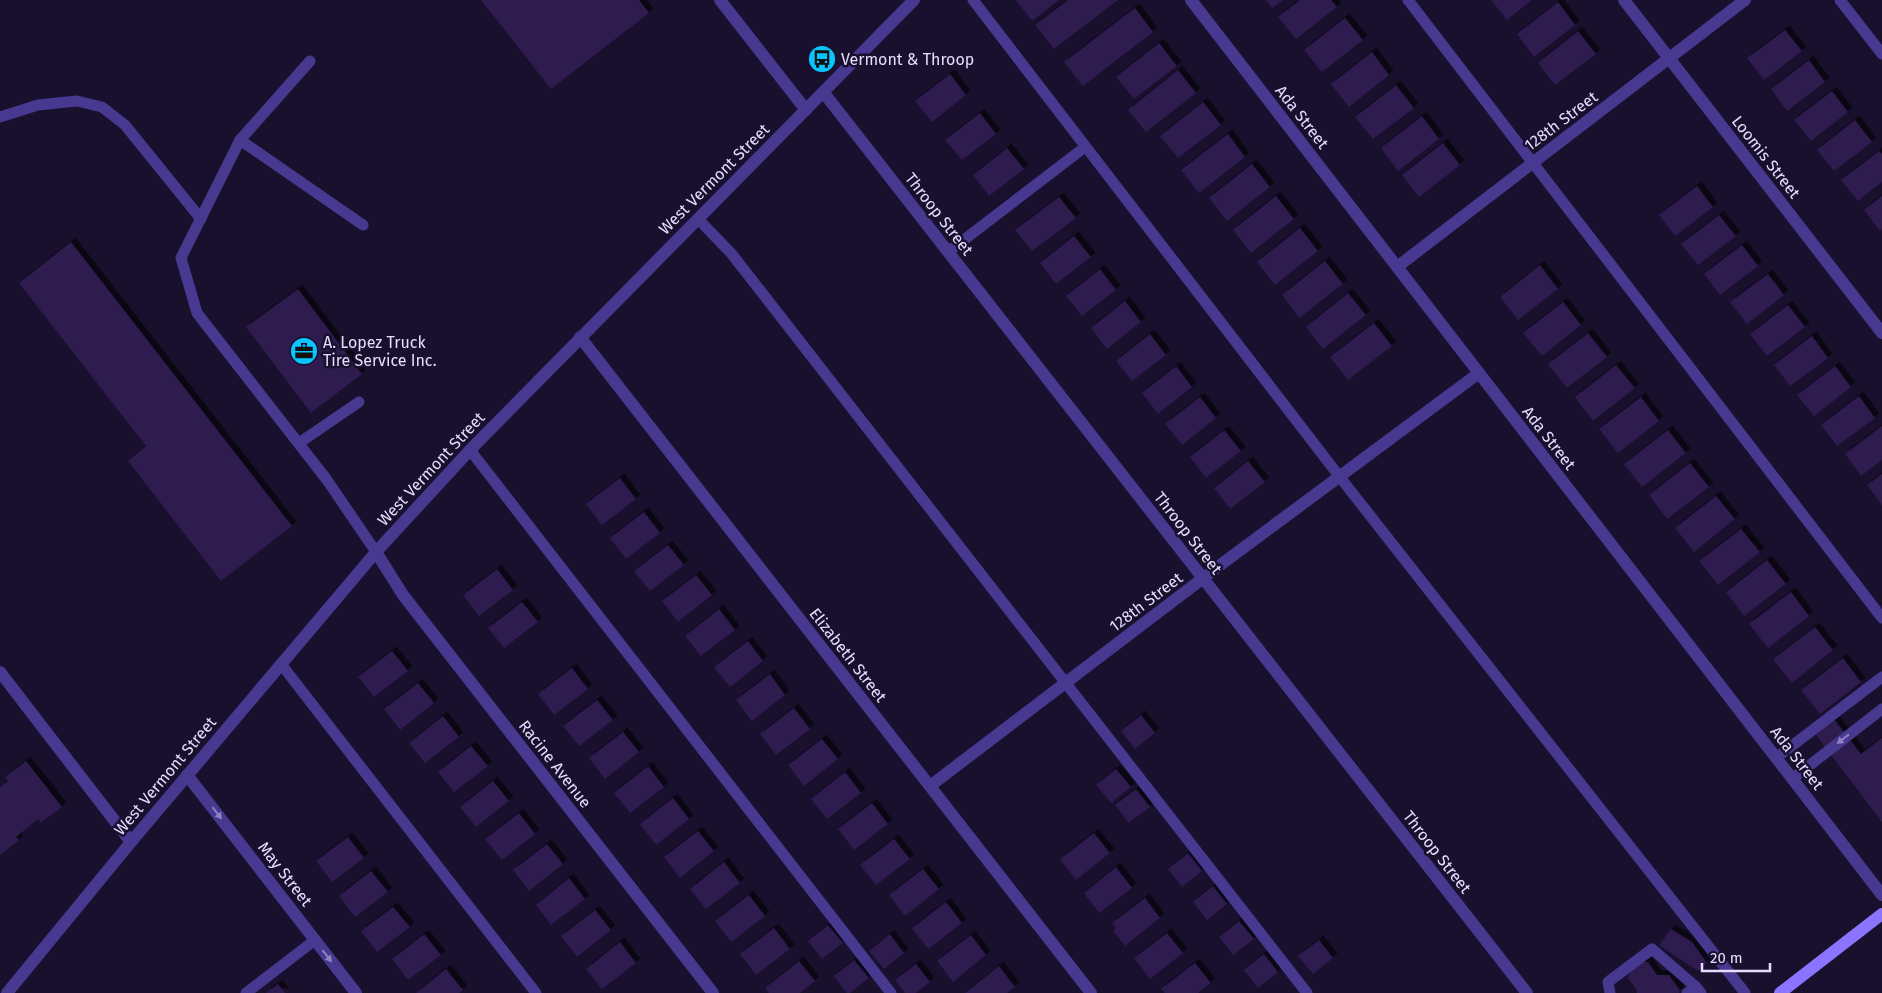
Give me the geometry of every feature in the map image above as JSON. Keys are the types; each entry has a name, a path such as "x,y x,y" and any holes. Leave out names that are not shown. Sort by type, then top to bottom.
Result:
{"main road":[{"path":"1780,993 1882,914"}],"street":[{"path":"720,0 806,110"},
{"name":"West Vermont Street","path":"7,993 187,775 376,552 470,450 914,0"},
{"name":"Ada Street","path":"1191,0 1882,895"},
{"name":"Loomis Street","path":"1624,0 1882,333"},
{"name":"128th Street","path":"1397,267 1745,0"},
{"name":"Throop Street","path":"824,92 1527,993"},
{"name":"Elizabeth Street","path":"580,338 1091,993"},
{"name":"128th Street","path":"930,786 1339,476 1479,373"},
{"name":"Racine Avenue","path":"376,552 409,602 713,993"},
{"path":"0,672 131,842"},
{"name":"May Street","path":"187,775 356,993"}],"lane":[{"path":"973,0 1339,476 1745,993"},
{"path":"1408,0 1882,618"},
{"path":"1840,0 1882,54"},
{"path":"310,61 240,140 181,258 197,313 327,480 376,552"},
{"path":"0,117 38,105 77,101 102,107 125,125 201,218"},
{"path":"240,140 363,225"},
{"path":"948,252 1085,146"},
{"path":"698,219 731,253 1307,993"},
{"path":"299,443 359,402"},
{"path":"470,450 891,993"},
{"path":"281,664 536,993"},
{"path":"1776,758 1882,677"},
{"path":"1792,779 1882,709"},
{"path":"246,993 315,940"},
{"path":"1610,993 1608,982 1652,950 1695,991"}],"building":[{"path":"481,0 639,0 649,13 551,89"},
{"path":"1016,0 1059,0 1032,21"},
{"path":"1068,0 1118,0 1054,49 1035,25"},
{"path":"1266,0 1283,0 1272,8"},
{"path":"1300,0 1331,0 1337,7 1296,39 1278,17"},
{"path":"1491,0 1532,0 1507,20"},
{"path":"1558,2 1575,25 1534,57 1517,34"},
{"path":"1135,8 1153,32 1083,86 1064,62"},
{"path":"1345,18 1363,40 1322,72 1304,50"},
{"path":"1785,30 1802,51 1764,80 1747,58"},
{"path":"1578,31 1596,54 1555,85 1538,63"},
{"path":"1159,43 1177,66 1134,99 1116,77"},
{"path":"1372,52 1389,75 1349,107 1331,84"},
{"path":"1809,60 1825,82 1787,111 1771,89"},
{"path":"1178,70 1196,93 1146,132 1128,110"},
{"path":"950,74 966,95 932,122 915,101"},
{"path":"1396,85 1414,108 1373,139 1355,117"},
{"path":"1832,91 1848,112 1811,141 1794,120"},
{"path":"1203,102 1221,125 1178,158 1160,136"},
{"path":"980,113 996,134 962,160 945,140"},
{"path":"1422,116 1439,139 1398,171 1381,148"},
{"path":"1855,120 1872,142 1834,171 1817,150"},
{"path":"1228,134 1245,157 1199,193 1181,170"},
{"path":"1443,143 1460,165 1419,197 1402,175"},
{"path":"1007,148 1024,169 989,196 973,175"},
{"path":"1879,151 1882,154 1882,182 1858,201 1841,180"},
{"path":"1252,164 1270,187 1227,221 1209,198"},
{"path":"1697,186 1713,207 1675,236 1659,215"},
{"path":"1276,196 1294,219 1251,253 1233,230"},
{"path":"1882,196 1882,229 1880,231 1864,210"},
{"path":"1059,197 1076,218 1032,251 1015,230"},
{"path":"1719,215 1736,236 1698,265 1681,244"},
{"path":"1300,228 1318,251 1275,285 1257,262"},
{"path":"1074,236 1091,257 1056,284 1040,263"},
{"path":"71,242 292,526 221,581 128,461 146,446 19,283"},
{"path":"1742,245 1758,266 1720,295 1704,274"},
{"path":"1325,261 1343,284 1299,318 1282,295"},
{"path":"1540,265 1558,289 1518,320 1500,297"},
{"path":"1100,269 1116,290 1082,316 1066,296"},
{"path":"1768,274 1784,295 1747,324 1730,302"},
{"name":"A. Lopez Truck Tire Service Inc.","path":"298,289 362,374 311,413 246,327"},
{"path":"1348,293 1366,315 1323,349 1306,327"},
{"path":"1125,301 1141,322 1107,349 1091,328"},
{"path":"1563,302 1581,325 1542,356 1523,333"},
{"path":"1788,305 1805,327 1767,356 1750,334"},
{"path":"1374,323 1392,346 1348,380 1330,357"},
{"path":"1588,333 1607,357 1567,388 1548,364"},
{"path":"1150,334 1166,355 1132,381 1116,361"},
{"path":"1812,336 1828,358 1790,386 1774,365"},
{"path":"1616,365 1635,388 1593,421 1575,397"},
{"path":"1176,366 1192,387 1158,414 1142,393"},
{"path":"1835,366 1851,387 1814,416 1797,395"},
{"path":"1859,396 1875,418 1837,446 1821,425"},
{"path":"1200,397 1216,418 1182,445 1165,424"},
{"path":"1641,397 1659,421 1618,453 1599,429"},
{"path":"1882,426 1882,460 1861,476 1845,454"},
{"path":"1224,430 1241,451 1206,478 1190,457"},
{"path":"1668,430 1686,453 1642,487 1624,464"},
{"path":"1248,461 1265,482 1230,509 1214,488"},
{"path":"1690,463 1709,487 1667,519 1649,495"},
{"path":"1882,474 1882,505 1867,485"},
{"path":"620,478 636,499 602,525 586,504"},
{"path":"1716,496 1735,519 1694,552 1675,528"},
{"path":"644,512 660,533 626,559 610,538"},
{"path":"1741,529 1760,552 1718,585 1699,561"},
{"path":"668,545 684,565 650,591 634,571"},
{"path":"1767,560 1786,584 1744,616 1726,592"},
{"path":"497,569 513,590 479,616 463,595"},
{"path":"696,575 712,595 678,622 662,601"},
{"path":"1791,592 1809,616 1768,648 1749,624"},
{"path":"522,602 538,622 504,648 488,628"},
{"path":"719,609 735,630 701,656 685,636"},
{"path":"1815,627 1833,650 1792,683 1773,659"},
{"path":"748,641 763,661 730,687 714,667"},
{"path":"392,651 408,671 374,697 358,677"},
{"path":"1843,658 1861,682 1820,714 1801,690"},
{"path":"572,668 588,689 554,715 538,694"},
{"path":"770,674 785,695 752,721 736,700"},
{"path":"418,683 434,703 400,730 384,709"},
{"path":"597,700 613,720 579,746 563,726"},
{"path":"794,708 810,729 776,755 760,734"},
{"path":"1141,715 1155,733 1135,749 1121,731"},
{"path":"443,716 459,737 425,763 409,743"},
{"path":"1834,719 1861,754 1882,738 1882,822 1815,734"},
{"path":"623,732 639,752 605,779 589,758"},
{"path":"822,739 838,759 804,786 788,765"},
{"path":"471,746 488,766 454,792 438,772"},
{"path":"26,761 62,807 41,823 38,819 16,837 19,840 0,855 0,787 8,781 5,777"},
{"path":"648,766 664,787 630,813 614,793"},
{"path":"1116,769 1131,787 1111,803 1096,785"},
{"path":"845,772 861,793 827,819 811,799"},
{"path":"493,781 509,801 476,827 460,807"},
{"path":"1136,789 1150,807 1129,823 1115,805"},
{"path":"673,798 689,819 656,845 640,824"},
{"path":"872,803 888,824 854,850 838,829"},
{"path":"519,813 535,834 502,860 485,839"},
{"path":"698,831 714,851 680,878 664,857"},
{"path":"1094,833 1110,853 1076,880 1060,859"},
{"path":"348,837 364,858 332,882 316,861"},
{"path":"894,839 910,859 876,885 860,865"},
{"path":"547,844 563,864 529,891 513,870"},
{"path":"1188,853 1202,871 1182,887 1168,869"},
{"path":"724,862 740,883 706,909 690,889"},
{"path":"1116,867 1132,888 1099,913 1084,893"},
{"path":"923,869 939,889 905,916 889,895"},
{"path":"371,871 388,892 355,917 339,896"},
{"path":"569,878 585,899 551,925 536,905"},
{"path":"1213,886 1227,904 1207,920 1193,902"},
{"path":"749,895 765,916 731,942 715,921"},
{"path":"1145,898 1160,918 1125,946 1113,931 1116,928 1112,923"},
{"path":"946,902 962,923 928,949 912,928"},
{"path":"393,907 410,927 377,952 361,931"},
{"path":"595,910 611,930 577,957 561,936"},
{"path":"1239,921 1254,939 1233,955 1219,937"},
{"path":"828,925 843,943 822,959 808,941"},
{"path":"774,928 790,949 756,975 740,954"},
{"path":"1671,929 1692,942 1707,963 1698,971 1659,945"},
{"path":"1167,933 1183,953 1150,979 1134,958"},
{"path":"424,934 441,955 408,980 392,959"},
{"path":"890,934 904,953 884,969 869,951"},
{"path":"971,935 986,955 953,982 937,961"},
{"path":"1319,940 1333,958 1313,974 1298,956"},
{"path":"620,942 636,963 602,989 586,969"},
{"path":"1264,954 1278,972 1258,988 1244,970"},
{"path":"854,960 869,978 850,993 847,993 834,976"},
{"path":"799,961 815,981 800,993 769,993 765,988"},
{"path":"1642,962 1648,962 1657,975 1669,975 1679,989 1679,993 1637,993 1637,990 1628,978 1629,972"},
{"path":"1195,963 1211,983 1198,993 1165,993 1161,989"},
{"path":"916,964 930,982 916,993 905,993 895,980"},
{"path":"999,966 1015,987 1007,993 965,993"},
{"path":"446,969 463,990 459,993 416,993"},
{"path":"278,984 285,993 266,993"}],"place":[{"name":"Vermont & Throop","path":"822,59"},
{"name":"A. Lopez Truck Tire Service Inc.","path":"304,351"}]}
